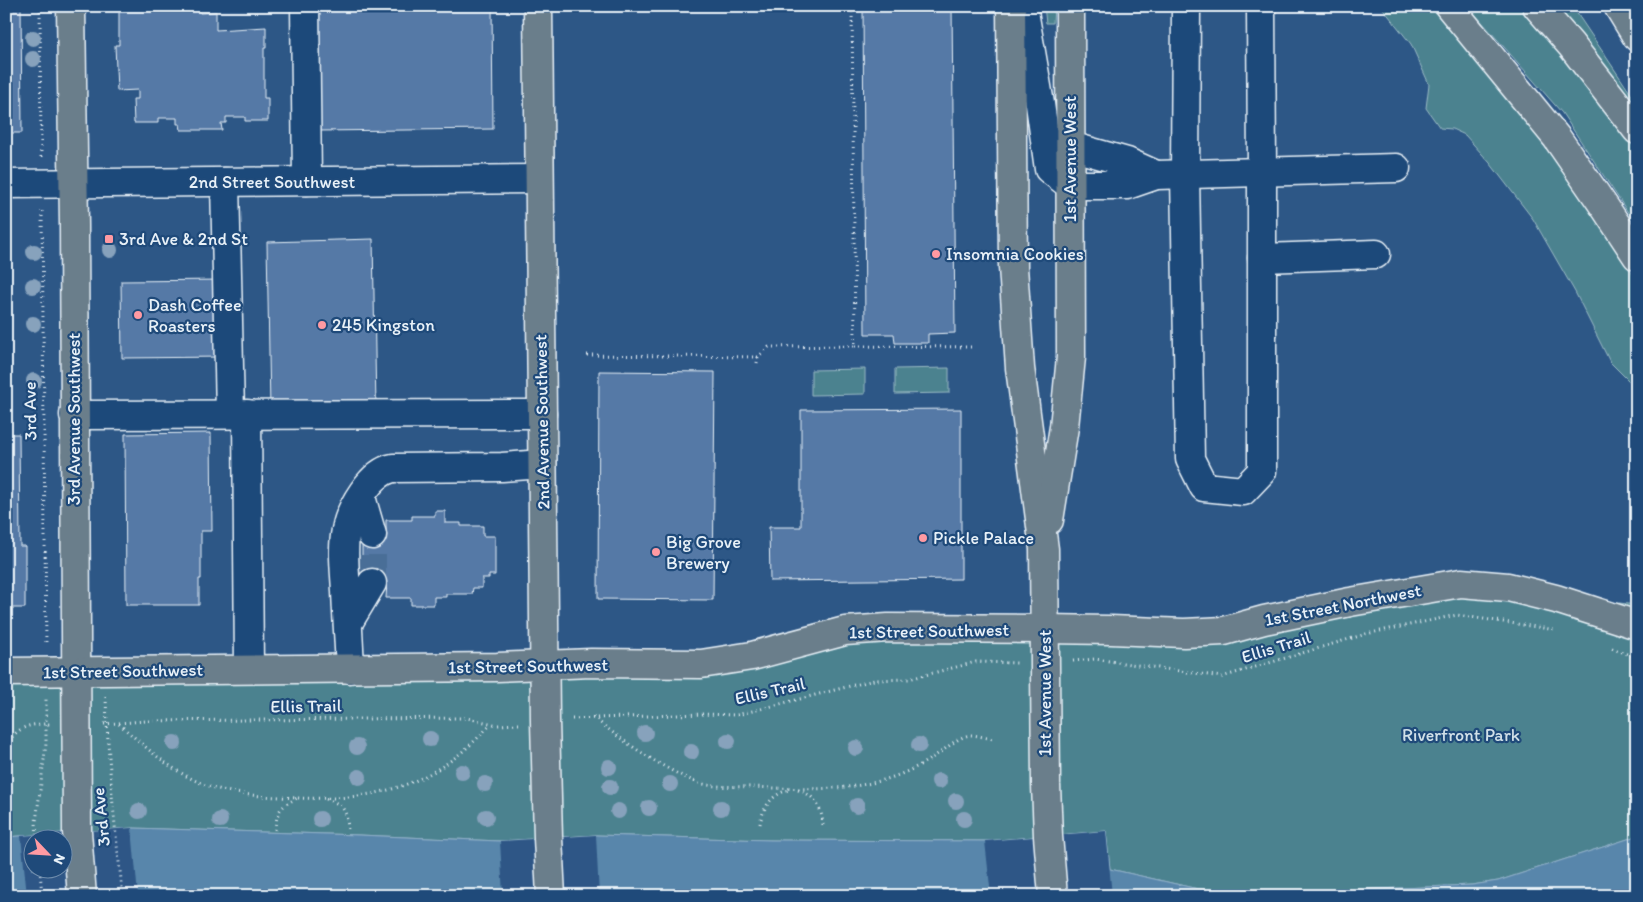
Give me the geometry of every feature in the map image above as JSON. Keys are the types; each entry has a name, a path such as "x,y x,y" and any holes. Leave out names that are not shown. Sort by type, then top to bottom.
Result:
{"main road":[{"name":"3rd Avenue Southwest","path":"71,6 76,832 82,896"},
{"name":"2nd Avenue Southwest","path":"538,6 542,464 548,838 551,896"},
{"name":"1st Avenue West","path":"1011,6 1013,267 1020,368 1044,549 1044,682 1048,836 1054,896"},
{"name":"1st Avenue West","path":"1044,549 1064,427 1072,357 1070,6"},
{"path":"1449,6 1557,138 1637,256"},
{"path":"1537,6 1572,45 1637,130"},
{"path":"1618,6 1637,37"},
{"name":"1st Street Northwest","path":"1045,629 1184,633 1224,631 1264,620 1341,604 1461,583 1508,587 1556,599 1637,625"},
{"name":"1st Street Southwest","path":"6,672 497,667 591,663 702,664 752,656 845,631 888,628 1045,629"}],"street":[{"path":"306,6 307,182"},
{"path":"1023,6 1040,104 1048,169 1070,185 1127,185 1156,175 1396,168"},
{"path":"1186,6 1190,459 1204,487 1244,491 1262,471 1260,6"},
{"path":"1070,146 1127,162 1156,175"},
{"name":"2nd Street Southwest","path":"6,184 539,179"},
{"path":"225,182 238,414 249,670"},
{"path":"1262,258 1376,254"},
{"path":"74,415 542,414"},
{"path":"350,669 344,566 346,530 351,514 360,497 378,474 393,468 502,467 542,464"},
{"path":"360,497 372,535"},
{"path":"348,623 372,583"}],"path":[{"path":"40,6 40,132"},
{"path":"852,6 855,346"},
{"name":"3rd Ave","path":"42,222 45,600"},
{"path":"757,363 758,357 769,347 975,347"},
{"path":"587,355 758,357"},
{"name":"Ellis Trail","path":"1095,659 1222,677 1366,634 1457,615 1558,631"},
{"path":"1610,647 1637,658"},
{"name":"Ellis Trail","path":"566,720 593,717 737,715 874,680 909,679 976,662"},
{"path":"593,717 656,761 696,782 716,786 792,789 848,788 886,780 919,766 954,742 970,735 993,739"},
{"name":"Ellis Trail","path":"110,724 146,721 457,718 475,719 502,725"},
{"path":"36,830 36,814 45,752 46,721"},
{"path":"6,745 25,726 40,724"},
{"path":"118,724 166,764 206,785 241,794 321,798 383,792 419,780 455,759 491,724"},
{"name":"3rd Ave","path":"107,735 123,896"},
{"path":"760,824 761,816 766,806 775,796 792,789 810,795 821,809 824,825"},
{"path":"275,830 278,812 299,798"},
{"path":"321,798 341,806 347,817 348,832"},
{"path":"41,880 42,896"}],"green space":[{"path":"1044,6 1054,6 1053,23 1046,23"},
{"path":"1381,6 1429,6 1469,49 1512,102 1601,224 1637,281 1637,389 1610,362 1575,292 1533,219 1490,163 1465,135 1452,129 1440,128 1426,108 1429,84 1411,44"},
{"path":"1468,6 1521,6 1577,71 1637,151 1637,226 1562,113"},
{"path":"1553,6 1572,6 1637,103 1637,110"},
{"path":"949,368 949,393 895,394 895,369"},
{"path":"865,369 865,394 811,395 811,370"},
{"name":"Riverfront Park","path":"1529,593 1637,605 1637,836 1498,881 1472,885 1261,894 1198,889 1110,869 1106,831 985,841 771,840 596,835 500,841 132,828 72,832 72,830 22,830 22,836 6,837 6,672 591,663 814,640 1184,633 1350,602"}],"water":[{"path":"132,828 500,841 596,835 771,840 985,841 1106,831 1110,869 1198,889 1261,894 1472,885 1498,881 1637,836 1637,896 6,896 6,837 22,836 22,880 72,880 72,832"}],"pier":[{"path":"132,828 138,896 27,896 25,880 72,880 72,832"},
{"path":"1106,831 1112,896 991,896 985,841"},
{"path":"596,835 599,896 503,896 500,841"}],"building":[{"path":"6,6 21,6 22,133 6,133"},
{"path":"119,6 200,6 200,13 216,12 216,30 266,27 264,98 268,98 268,121 245,121 245,117 226,117 226,123 221,123 222,130 181,130 180,124 177,124 177,118 158,118 158,123 134,123 133,99 138,99 138,90 117,91 115,45 119,45"},
{"path":"318,6 492,6 493,129 319,131"},
{"path":"863,6 952,6 955,333 928,334 928,343 895,343 894,334 865,334"},
{"name":"245 Kingston","path":"373,239 376,408 270,410 267,242"},
{"path":"223,280 223,357 122,358 121,281"},
{"path":"599,371 715,372 713,600 598,599"},
{"path":"961,409 961,579 770,581 769,527 801,527 801,410"},
{"path":"211,433 212,531 201,531 199,605 126,605 125,434"},
{"path":"6,434 19,434 20,546 25,546 25,608 6,608"},
{"path":"435,511 445,511 445,523 461,523 461,526 483,526 483,536 495,536 495,575 489,575 489,578 482,578 482,588 473,588 472,594 446,594 446,597 434,597 434,605 411,605 411,598 386,598 387,583 362,583 362,535 386,535 386,520 412,520 412,516 435,516"}],"tunnel":[{"path":"372,535 372,583"}],"place":[{"name":"3rd Ave & 2nd St","path":"109,239"},
{"name":"Insomnia Cookies","path":"936,254"},
{"name":"Dash Coffee Roasters","path":"138,315"},
{"name":"245 Kingston","path":"322,325"},
{"name":"Pickle Palace","path":"923,538"},
{"name":"Big Grove Brewery","path":"656,552"}]}
